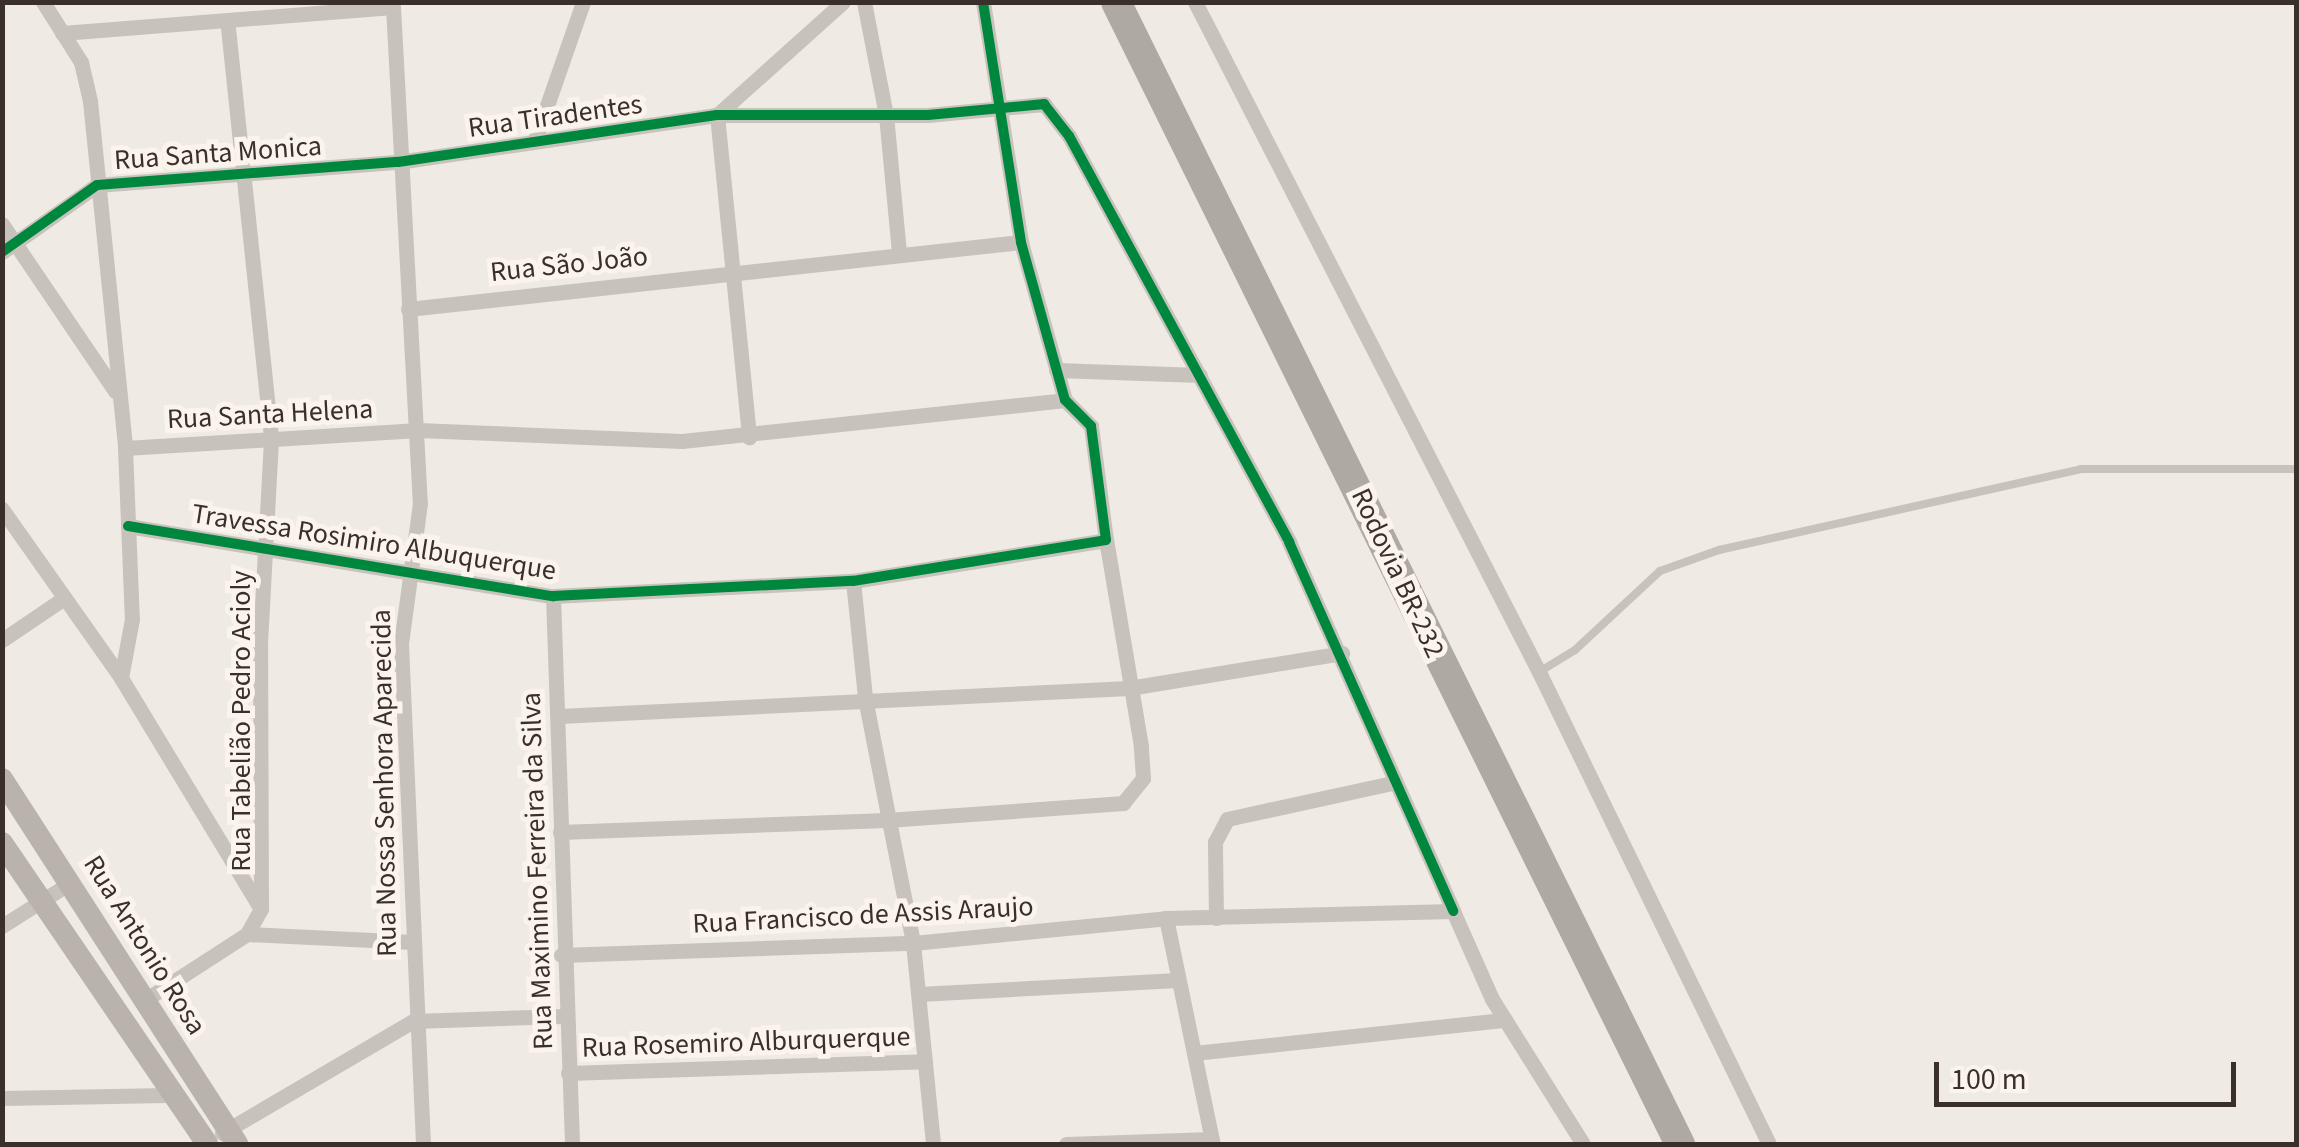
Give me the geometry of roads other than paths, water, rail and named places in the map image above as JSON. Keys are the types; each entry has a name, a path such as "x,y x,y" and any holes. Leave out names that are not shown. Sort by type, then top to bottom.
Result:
{"highway":[{"name":"Rodovia BR-232","path":"1116,2 1680,1144"}],"main road":[{"name":"Rua Antonio Rosa","path":"2,778 232,1137"},
{"path":"2,843 168,1095 207,1144"}],"street":[{"path":"43,2 81,62 90,102 116,392 125,448 132,631 121,678"},
{"path":"535,140 583,2"},
{"path":"749,437 736,270 717,116 844,2"},
{"path":"864,2 886,114 899,253"},
{"path":"560,832 887,820 1123,803 1143,778 1091,426 1065,400 1021,242 984,2"},
{"path":"1196,2 1538,672 1768,1144"},
{"path":"62,33 228,24 394,5"},
{"name":"Rua Nossa Senhora Aparecida","path":"394,5 398,162 420,502 402,644 413,1020 423,1144"},
{"name":"Rua Tabelião Pedro Acioly","path":"145,1000 247,934 260,909 265,545 271,436 228,24"},
{"name":"Rua Tiradentes","path":"398,162 717,116 886,114 1044,104 1056,115 1200,376 1342,652 1392,783 1453,911"},
{"name":"Rua Santa Monica","path":"9,248 96,184 398,162"},
{"path":"2,224 9,248 116,392"},
{"name":"Rua São João","path":"408,309 736,270 1021,242"},
{"path":"1056,370 1200,376"},
{"path":"418,430 582,441 749,437 1065,400"},
{"name":"Rua Santa Helena","path":"125,448 271,436 418,430"},
{"path":"2,509 61,600 121,678 260,909"},
{"name":"Travessa Rosimiro Albuquerque","path":"128,526 265,545 408,575 553,596 853,582 1106,540"},
{"path":"853,582 865,698 913,943 933,1144"},
{"name":"Rua Maximino Ferreira da Silva","path":"553,596 564,1016 572,1144"},
{"path":"2,640 61,600"},
{"path":"558,716 1129,688 1342,652"},
{"path":"1216,918 1216,842 1227,819 1392,783"},
{"path":"2,926 70,883"},
{"path":"1453,911 1505,1020 1583,1144"},
{"name":"Rua Francisco de Assis Araujo","path":"562,955 913,943 1166,918 1453,911"},
{"path":"1066,1144 1212,1142 1166,918"},
{"path":"247,934 412,942"},
{"path":"919,994 1177,980"},
{"path":"207,1144 232,1137 413,1020 564,1016"},
{"path":"1194,1053 1505,1020"},
{"name":"Rua Rosemiro Alburquerque","path":"568,1072 925,1061"},
{"path":"2,1098 168,1095"}],"lane":[{"path":"1538,672 1575,650 1660,570 1719,550 2082,469 2296,469"}]}
